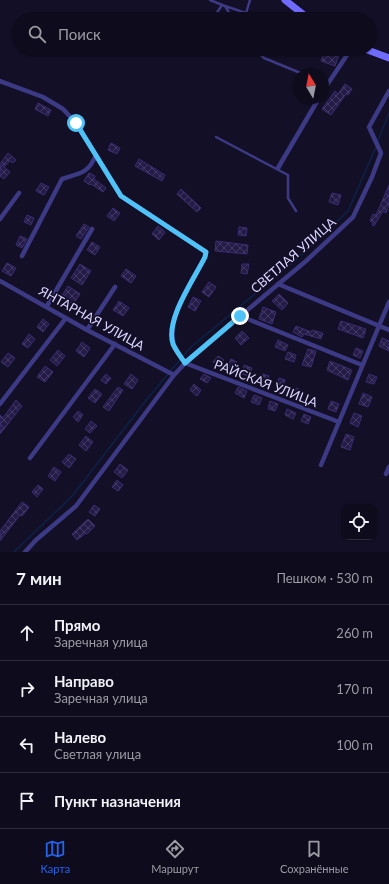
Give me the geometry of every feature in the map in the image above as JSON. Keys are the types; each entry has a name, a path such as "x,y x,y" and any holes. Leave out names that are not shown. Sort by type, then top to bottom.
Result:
{"street":[{"path":"285,0 300,12"},
{"path":"377,54 389,58"},
{"path":"329,77 345,56"},
{"path":"0,81 43,97 62,109 76,123 121,196 206,252 205,257 176,313 172,326 173,344 185,363"},
{"name":"СВЕТЛАЯ УЛИЦА","path":"26,552 36,540 76,506 174,375 185,363 278,284 352,217 372,177 381,153 369,127 389,91"},
{"path":"278,168 315,104"},
{"path":"22,256 62,179 80,173 91,167 96,155"},
{"path":"0,219 18,193"},
{"path":"47,306 92,229"},
{"name":"ЯНТАРНАЯ УЛИЦА","path":"0,281 47,306 87,330 174,375"},
{"path":"278,284 389,330"},
{"path":"87,330 115,287"},
{"path":"321,464 389,302"},
{"path":"240,316 362,365"},
{"path":"0,404 66,318"},
{"path":"30,458 115,344"},
{"name":"РАЙСКАЯ УЛИЦА","path":"185,363 339,422"},
{"path":"386,474 389,466"}],"lane":[{"path":"210,0 243,12"},
{"path":"246,12 250,0"},
{"path":"218,12 224,5"},
{"path":"224,5 228,12"},
{"path":"262,56 293,70"},
{"path":"216,137 278,168 288,175 288,198 296,211"}],"building":[{"path":"323,56 339,56 335,66 321,61"},
{"path":"345,84 352,89 348,95 346,94 331,115 322,109 326,104 329,104 329,99 335,91 338,94"},
{"path":"38,103 51,110 48,116 35,109"},
{"path":"111,143 120,148 117,154 108,150"},
{"path":"8,153 16,160 13,163 10,161 4,167 10,172 4,179 0,176 0,164"},
{"path":"139,159 165,175 162,181 135,166"},
{"path":"89,173 95,176 94,179 106,188 103,192 84,181"},
{"path":"41,183 49,187 44,195 36,191"},
{"path":"389,185 389,204 386,213 383,211 374,226 370,221 373,214 376,215"},
{"path":"181,189 201,208 197,212 177,194"},
{"path":"332,193 341,195 338,205 329,202"},
{"path":"113,208 120,213 114,221 107,216"},
{"path":"27,215 34,218 31,225 24,222"},
{"path":"84,224 89,227 81,239 76,236"},
{"path":"158,226 165,232 159,240 152,234"},
{"path":"239,227 247,228 246,236 238,235"},
{"path":"20,236 27,239 22,248 16,245"},
{"path":"216,241 248,245 247,254 215,251"},
{"path":"92,242 100,247 95,255 87,250"},
{"path":"7,263 16,268 11,276 2,271"},
{"path":"80,264 91,271 82,285 71,278"},
{"path":"242,264 249,264 247,274 241,273"},
{"path":"126,269 136,276 131,283 121,276"},
{"path":"209,282 216,287 209,297 202,292"},
{"path":"68,286 80,294 73,304 61,297"},
{"path":"279,294 288,303 282,310 272,301"},
{"path":"193,297 201,301 195,311 188,307"},
{"path":"119,301 129,308 123,316 113,310"},
{"path":"263,307 276,312 272,324 259,319"},
{"path":"43,319 49,324 43,332 37,327"},
{"path":"341,321 366,329 363,338 338,329"},
{"path":"296,326 311,332 312,330 323,333 321,339 304,334 302,337 293,332"},
{"path":"242,331 249,338 241,345 235,338"},
{"path":"29,334 35,339 28,348 22,344"},
{"path":"382,338 389,341 389,351 379,346"},
{"path":"278,340 288,345 285,351 275,347"},
{"path":"82,342 90,348 84,357 76,351"},
{"path":"356,348 363,351 360,358 353,355"},
{"path":"308,349 316,351 311,367 302,365"},
{"path":"58,350 65,356 57,366 50,360"},
{"path":"288,352 296,355 294,362 285,359"},
{"path":"8,353 15,358 8,367 1,362"},
{"path":"218,356 224,360 219,367 213,362"},
{"path":"231,359 237,362 234,370 227,366"},
{"path":"330,361 352,370 348,380 327,370"},
{"path":"244,365 252,368 249,376 242,374"},
{"path":"45,366 53,372 45,382 37,377"},
{"path":"106,374 111,378 106,384 101,380"},
{"path":"131,374 138,380 132,389 124,384"},
{"path":"204,374 211,378 207,383 200,379"},
{"path":"263,374 269,376 266,384 260,382"},
{"path":"369,374 377,377 374,384 366,382"},
{"path":"279,378 285,380 282,389 276,386"},
{"path":"194,384 201,390 197,396 190,390"},
{"path":"118,387 123,390 109,411 103,407"},
{"path":"238,387 247,391 244,398 235,393"},
{"path":"296,388 302,391 299,398 293,395"},
{"path":"95,389 102,394 95,403 88,398"},
{"path":"363,393 372,397 368,407 359,404"},
{"path":"254,395 262,398 259,405 251,402"},
{"path":"16,400 22,406 0,434 0,415 3,418"},
{"path":"270,401 278,404 275,411 268,409"},
{"path":"331,401 339,404 336,412 328,409"},
{"path":"287,409 296,413 293,419 285,415"},
{"path":"78,411 83,415 78,422 73,417"},
{"path":"354,413 362,416 358,427 350,423"},
{"path":"304,414 311,417 308,424 301,421"},
{"path":"91,421 97,426 90,433 85,429"},
{"path":"346,434 354,437 350,450 341,447"},
{"path":"86,436 93,442 86,451 79,445"},
{"path":"69,454 76,459 69,468 62,462"},
{"path":"120,464 128,470 122,478 114,472"},
{"path":"54,467 61,472 55,481 48,476"},
{"path":"117,480 123,485 118,491 112,487"},
{"path":"38,485 43,489 37,497 32,492"},
{"path":"22,502 29,507 22,516 20,515 0,541 0,531"},
{"path":"94,505 100,509 95,516 89,512"},
{"path":"88,519 95,526 87,534 86,533 77,540 72,534"}],"waterway":[{"path":"377,143 389,113"},
{"path":"14,552 73,495 147,399 190,348 305,252 348,211 376,147"}],"route":[{"path":"76,123 121,196 206,252 205,257 176,313 172,326 173,344 185,363 240,316"}]}
